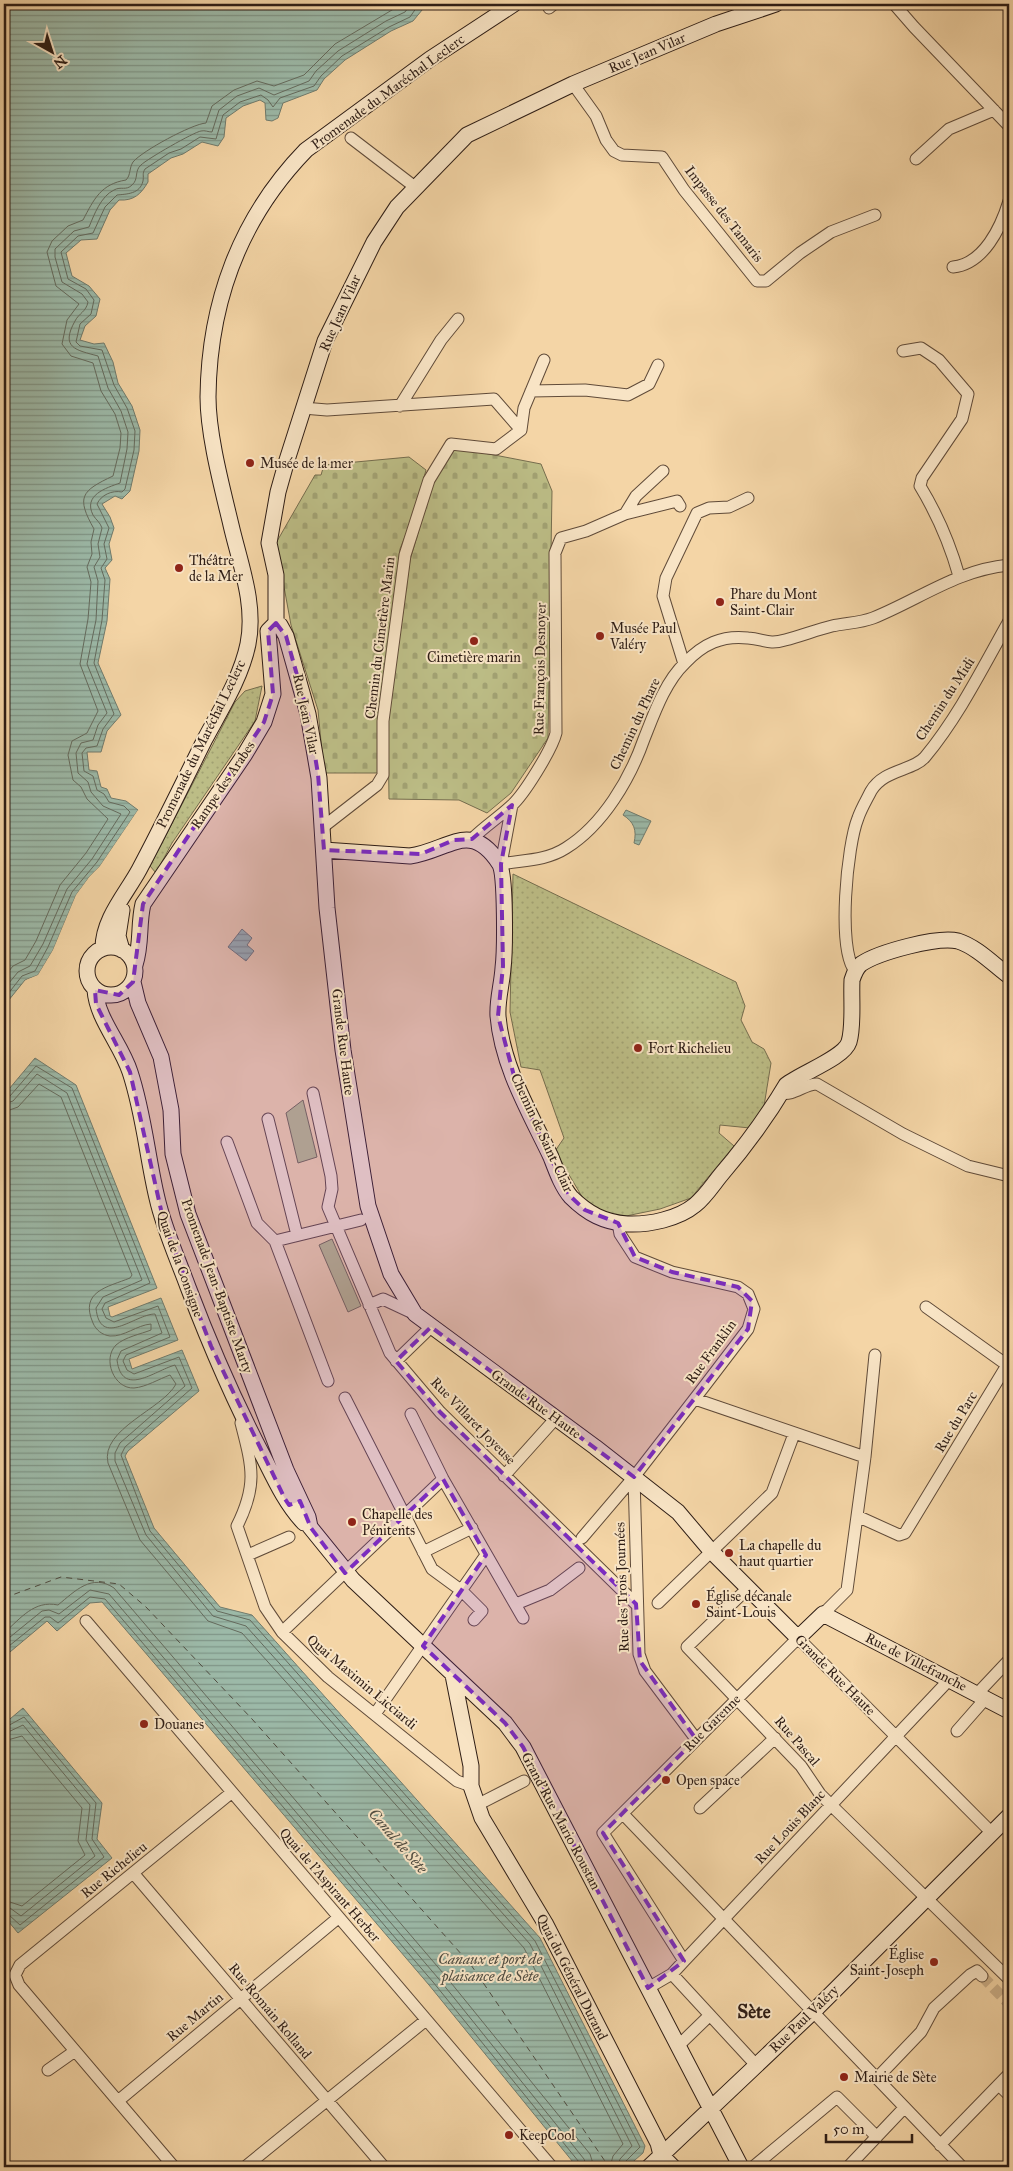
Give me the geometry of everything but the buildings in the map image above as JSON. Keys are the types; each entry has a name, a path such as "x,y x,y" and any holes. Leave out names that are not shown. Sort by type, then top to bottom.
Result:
{"street":[{"name":"Promenade du Maréchal Leclerc","path":"103,948 103,940 111,916 125,895 236,679 248,644 249,602 227,507 211,427 208,398 218,307 232,260 261,207 292,164 306,150 430,59 514,4"},
{"name":"Rue Jean Vilar","path":"324,850 318,774 308,714 286,636 280,625 276,623 276,575 269,543 278,492 325,341 378,235 396,207 467,135 573,84 716,24 776,4"},
{"path":"894,4 1009,126"},
{"name":"Impasse des Tamaris","path":"573,84 596,116 606,140 614,151 622,155 662,157 684,190 757,281 766,281 800,253 831,232 875,215"},
{"path":"916,158 949,129 994,110"},
{"path":"351,138 415,187"},
{"path":"953,267 964,266 997,233 1009,201"},
{"path":"400,406 441,340 458,319"},
{"path":"903,351 921,348 939,360 968,394 962,419 937,459 922,478 920,486 930,503 950,548 959,576"},
{"path":"520,430 524,408 544,360"},
{"path":"531,391 585,390 628,395 649,384 658,364"},
{"path":"303,408 327,410 494,399 520,430"},
{"name":"Chemin du Cimetière Marin","path":"323,826 377,785 383,775 383,721 405,555 429,480 451,444 496,449 520,430"},
{"path":"625,514 636,496 663,471"},
{"path":"684,664 663,596 666,578 697,513 709,508 729,507 748,498"},
{"name":"Rue François Desnoyer","path":"472,839 490,821 512,805 553,746 556,732 555,553 561,538 586,531 625,514 680,501"},
{"name":"Chemin du Phare","path":"501,864 536,860 565,849 591,828 622,787 642,748 654,712 684,664 708,644 725,637 750,638 769,644 832,626 870,619 959,576 976,570 1009,565"},
{"name":"Chemin du Midi","path":"855,971 849,961 845,921 848,865 857,819 873,788 888,774 923,759 984,667 1009,621"},
{"name":"Rampe des Arabes","path":"136,975 141,940 140,917 143,904 244,754 270,708 273,680 268,637 271,626 276,623"},
{"path":"501,864 512,805"},
{"path":"324,850 410,856 422,854 454,840 472,839 484,844 501,864"},
{"name":"Grande Rue Haute","path":"324,850 327,908 343,1050 366,1197 377,1237 391,1274 415,1314 431,1328 556,1418 678,1512 712,1552 992,1833"},
{"name":"Chemin de Saint-Clair","path":"501,864 504,966 498,1016 506,1056 517,1087 569,1195 593,1216 618,1223 638,1224 661,1220 695,1205 739,1153 786,1084 796,1076 841,1053 846,1047 850,1035 852,980 855,971"},
{"name":"Promenade du Maréchal Leclerc","path":"124,951 118,936 118,926 125,895"},
{"path":"124,951 141,940"},
{"path":"855,971 861,964 883,955 932,942 950,940 969,946 1009,976"},
{"path":"113,947 124,951 136,975 123,993 114,996 104,995 95,990 87,978 87,964 95,952 103,948 113,947"},
{"name":"Promenade Jean-Baptiste Marty","path":"136,975 138,1003 161,1057 171,1110 173,1154 188,1214 294,1503"},
{"name":"Quai de la Consigne","path":"95,990 96,1004 120,1045 130,1072 142,1114 156,1196 164,1223 210,1346 238,1409 294,1503"},
{"path":"781,1093 790,1094 806,1085 817,1084 903,1134 968,1166 1009,1176"},
{"name":"Rue Villaret Joyeuse","path":"314,1093 332,1189 328,1207 390,1353 440,1412 636,1604"},
{"path":"268,1119 297,1234"},
{"path":"227,1142 257,1223 275,1240 328,1381"},
{"path":"275,1240 361,1220"},
{"name":"Rue Franklin","path":"582,1538 634,1477 695,1399 748,1328 753,1314 752,1301 746,1291 738,1287 672,1272 634,1257 620,1234 618,1223"},
{"path":"369,1305 383,1299 415,1314"},
{"name":"Rue du Parc","path":"857,1516 899,1535 905,1533 1007,1365 926,1307"},
{"path":"396,1361 431,1328"},
{"path":"823,1614 847,1590 865,1457 875,1355"},
{"path":"345,1398 432,1569 462,1590 482,1611 474,1620"},
{"path":"695,1399 865,1457"},
{"name":"Quai Maximin Licciardi","path":"238,1409 252,1469 248,1505 237,1526 265,1607 282,1632 328,1677 457,1781 467,1785"},
{"path":"411,1414 444,1479 523,1618"},
{"path":"504,1476 556,1418"},
{"path":"658,1604 772,1493 794,1434"},
{"name":"Rue des Trois Journées","path":"634,1477 638,1648 643,1666 696,1739"},
{"path":"282,1632 444,1479"},
{"path":"294,1503 304,1524 310,1527 345,1573 453,1675 464,1694 472,1766 467,1785"},
{"path":"423,1552 472,1528"},
{"path":"248,1555 289,1537"},
{"path":"375,1714 486,1555"},
{"path":"516,1604 550,1590 579,1568"},
{"name":"Rue Pascal","path":"748,1588 687,1647 738,1698 801,1766 820,1794 1009,1980"},
{"name":"Rue Garenne","path":"684,1961 603,1833 823,1614"},
{"name":"Rue de Villefranche","path":"823,1614 1009,1711"},
{"name":"Quai de l'Aspirant Herber","path":"86,1621 552,2167"},
{"path":"958,1731 1009,1660"},
{"name":"Rue Louis Blanc","path":"648,1988 672,1974 950,1680"},
{"name":"Grand'Rue Mario Roustan","path":"464,1694 506,1724 522,1746 741,2167"},
{"path":"700,1808 775,1738"},
{"path":"477,1805 524,1781"},
{"name":"Quai du Général Durand","path":"467,1785 482,1818 545,1923 658,2143 661,2155 673,2167"},
{"name":"Rue Richelieu","path":"75,2051 19,1985 15,1975 17,1969 232,1793"},
{"path":"623,1814 962,2167"},
{"name":"Rue Paul Valéry","path":"649,2167 814,2012 1009,1817"},
{"name":"Rue Romain Rolland","path":"134,1874 384,2167"},
{"name":"Rue Martin","path":"118,2101 338,1918"},
{"path":"672,1974 756,2065"},
{"path":"877,2078 921,2032 934,2008 979,1974"},
{"path":"678,2046 710,2015"},
{"path":"245,2167 426,2020"},
{"path":"48,2070 75,2051 174,2167"},
{"path":"940,2145 1009,2074"},
{"path":"999,2085 1009,2095"},
{"path":"753,2167 837,2097 877,2137"},
{"path":"848,2167 904,2108"}],"highlighted area":[{"path":"276,623 286,636 308,714 318,774 324,850 421,854 454,840 472,839 512,805 501,864 503,966 498,1016 517,1087 559,1175 569,1195 585,1210 618,1223 635,1257 672,1272 738,1287 752,1301 748,1329 634,1477 431,1327 396,1361 440,1412 636,1604 640,1661 696,1739 603,1833 684,1961 648,1988 523,1747 505,1723 423,1646 486,1555 443,1479 345,1573 311,1528 300,1501 289,1505 285,1499 211,1346 164,1223 130,1072 96,1004 95,990 119,995 133,982 143,904 264,722 273,694 268,631"}],"green space":[{"name":"Cimetière marin","path":"453,447 541,464 552,491 548,738 511,793 487,813 459,800 389,799 388,721 410,560 434,479"},
{"name":"Cimetière marin","path":"409,457 426,470 414,514 400,549 378,722 378,773 324,773 318,710 291,625 276,543 315,475 321,475 324,465"},
{"path":"262,686 255,721 172,843 156,873 150,866 235,702 245,691"},
{"path":"513,874 736,982 745,1006 741,1020 752,1042 764,1049 771,1063 764,1106 750,1128 720,1125 719,1133 734,1146 691,1198 660,1209 626,1216 604,1215 584,1200 555,1151 564,1138 540,1070 521,1067 510,1012"},
{"path":"303,1100 317,1157 298,1163 286,1113"},
{"path":"332,1239 361,1306 348,1312 319,1245"}],"water":[{"path":"4,4 427,4 413,21 391,31 345,60 324,79 317,90 283,103 278,118 272,121 266,120 265,103 260,100 243,106 226,118 224,137 218,146 202,142 183,154 171,158 148,174 148,182 140,193 133,198 119,200 110,210 97,239 81,240 66,253 72,276 89,286 100,299 96,316 85,326 80,340 94,344 104,343 113,362 118,383 132,406 140,430 139,451 130,491 122,499 115,496 102,504 114,528 109,544 112,560 105,568 110,579 107,621 98,663 121,715 107,731 101,752 87,752 89,770 97,771 101,787 107,789 111,798 126,801 138,810 100,866 76,895 53,950 38,975 25,980 4,1006"},
{"path":"626,810 651,821 639,845 634,843 635,830 630,820 623,815"},
{"path":"242,929 252,938 247,945 254,951 246,961 228,947"},
{"path":"35,1058 76,1085 157,1288 108,1307 110,1316 112,1317 161,1298 178,1340 129,1359 132,1369 182,1350 199,1391 128,1451 125,1456 154,1528 220,1607 252,1615 540,1938 645,2146 643,2153 627,2167 577,2167 429,1985 102,1602 90,1603 57,1631 47,1621 4,1657 4,1095"},
{"path":"23,1708 102,1803 97,1839 112,1858 18,1933 4,1916 4,1724"}],"pier":[{"path":"138,810 140,812 102,867 78,896 55,951 40,977 27,982 4,1009 26,980 38,975 53,950 76,895 100,866"}],"ferry route":[{"path":"4,1598 61,1577 119,1584 146,1607 252,1719 471,1965 609,2167"}],"tunnel":[{"path":"982,1976 1009,2004"}],"place":[{"name":"Musée de la mer","path":"250,463"},
{"name":"Théâtre de la Mer","path":"179,568"},
{"name":"Phare du Mont Saint-Clair","path":"720,602"},
{"name":"Musée Paul Valéry","path":"600,636"},
{"name":"Cimetière marin","path":"474,641"},
{"name":"Fort Richelieu","path":"638,1048"},
{"name":"Chapelle des Pénitents","path":"352,1522"},
{"name":"La chapelle du haut quartier","path":"729,1553"},
{"name":"Église décanale Saint-Louis","path":"696,1604"},
{"name":"Douanes","path":"144,1724"},
{"name":"Open space","path":"666,1780"},
{"name":"Église Saint-Joseph","path":"934,1962"},
{"name":"Mairie de Sète","path":"844,2077"},
{"name":"KeepCool","path":"509,2135"}],"district":[{"name":"Sète","path":"754,2011"}],"water label":[{"name":"Canal de Sète","path":"398,1841"},
{"name":"Canaux et port de plaisance de Sète","path":"490,1968"}]}
